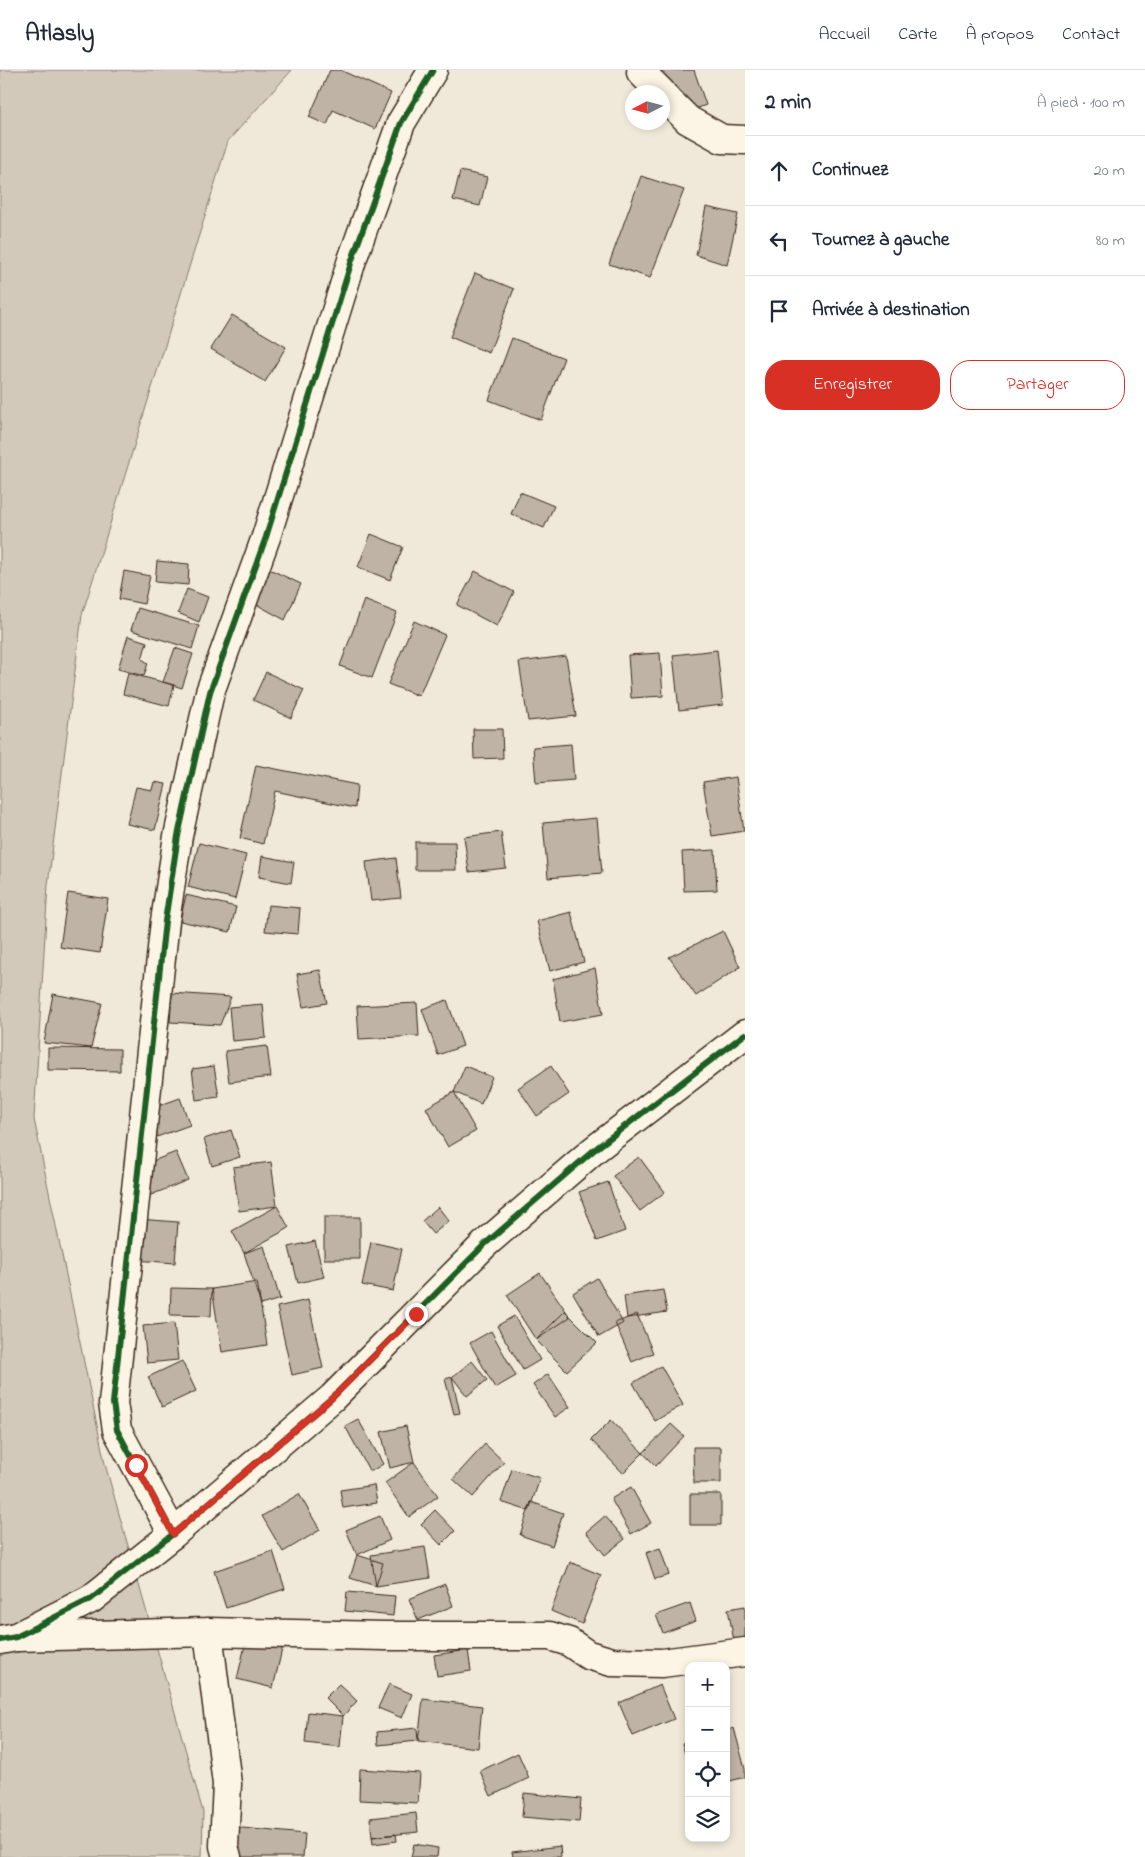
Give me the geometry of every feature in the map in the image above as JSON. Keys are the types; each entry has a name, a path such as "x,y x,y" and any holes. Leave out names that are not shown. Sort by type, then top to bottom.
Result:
{"street":[{"path":"173,1534 117,1430 113,1403 165,921 178,836 210,692 266,537 352,260 401,122 433,70"},
{"path":"641,72 654,85"},
{"path":"670,101 688,120 722,139 745,140"},
{"path":"8,1638 91,1599 173,1534 332,1398 485,1244 594,1150 745,1034"},
{"path":"8,1638 208,1632 384,1636 550,1636 568,1642 588,1655 612,1662 662,1663 745,1652"},
{"path":"208,1632 227,1784 224,1846 227,1857"}],"shaded area":[{"path":"0,70 292,70 228,141 82,615 48,885 34,1119 105,1464 203,1812 202,1857 0,1857"}],"building":[{"path":"330,70 340,70 391,93 375,129 333,110 327,125 309,117"},
{"path":"657,70 694,70 706,105 674,117 670,106 670,85 662,85"},
{"path":"460,171 487,177 480,206 453,200"},
{"path":"641,176 684,190 650,278 609,264"},
{"path":"706,207 738,214 727,265 696,255"},
{"path":"475,273 514,289 489,353 450,337"},
{"path":"232,315 286,347 265,382 211,349"},
{"path":"512,338 564,358 541,420 489,400"},
{"path":"520,492 554,506 544,528 511,514"},
{"path":"371,534 403,547 390,580 358,567"},
{"path":"157,561 189,564 188,585 155,582"},
{"path":"267,568 301,584 285,620 252,602"},
{"path":"124,571 150,576 144,604 119,599"},
{"path":"475,571 514,592 497,626 457,605"},
{"path":"187,589 208,597 199,622 178,613"},
{"path":"364,600 397,613 372,678 340,666"},
{"path":"138,608 199,626 192,649 131,630"},
{"path":"414,621 445,635 419,696 388,684"},
{"path":"128,636 147,642 142,659 148,663 144,676 118,669"},
{"path":"175,648 193,654 182,688 163,682"},
{"path":"717,650 723,705 679,710 673,655"},
{"path":"660,653 663,696 631,698 628,655"},
{"path":"566,656 576,716 528,721 519,662"},
{"path":"266,672 304,690 291,718 253,700"},
{"path":"128,673 174,685 169,706 123,694"},
{"path":"473,729 502,729 503,758 474,759"},
{"path":"571,744 574,780 536,783 533,747"},
{"path":"256,765 357,785 355,808 275,791 263,844 240,838"},
{"path":"736,777 744,831 712,836 703,782"},
{"path":"154,782 166,784 155,830 127,824 136,787 152,790"},
{"path":"597,818 602,873 548,878 543,823"},
{"path":"501,832 506,868 469,872 464,837"},
{"path":"415,842 455,842 456,870 415,870"},
{"path":"199,843 246,855 235,899 188,887"},
{"path":"715,850 717,890 684,891 682,852"},
{"path":"262,856 294,862 291,883 259,877"},
{"path":"396,858 401,898 371,901 366,862"},
{"path":"68,893 108,899 100,953 60,947"},
{"path":"186,895 236,907 230,932 180,921"},
{"path":"268,905 300,908 298,934 265,931"},
{"path":"571,912 584,962 550,971 537,921"},
{"path":"723,931 740,967 696,996 669,957"},
{"path":"595,968 603,1014 560,1022 553,979"},
{"path":"320,970 327,1003 303,1007 297,974"},
{"path":"172,993 231,997 220,1025 170,1022"},
{"path":"53,994 102,1003 91,1048 44,1043"},
{"path":"447,1000 463,1046 438,1055 422,1009"},
{"path":"417,1003 419,1036 359,1039 357,1006"},
{"path":"263,1004 266,1038 232,1041 229,1007"},
{"path":"267,1046 271,1077 229,1082 225,1051"},
{"path":"48,1048 120,1049 120,1071 48,1070"},
{"path":"214,1066 219,1097 196,1100 192,1069"},
{"path":"465,1066 492,1077 481,1104 454,1092"},
{"path":"551,1066 569,1094 537,1116 518,1088"},
{"path":"454,1092 476,1131 448,1147 426,1108"},
{"path":"180,1098 190,1125 154,1138 144,1111"},
{"path":"231,1130 240,1157 212,1166 204,1139"},
{"path":"176,1152 188,1180 151,1195 140,1166"},
{"path":"639,1157 665,1192 640,1211 613,1176"},
{"path":"271,1162 277,1206 239,1211 233,1167"},
{"path":"608,1182 625,1231 597,1241 579,1192"},
{"path":"277,1206 289,1228 244,1253 232,1231"},
{"path":"438,1207 449,1221 433,1234 422,1221"},
{"path":"324,1217 360,1217 360,1259 324,1259"},
{"path":"138,1219 178,1222 175,1263 135,1260"},
{"path":"315,1241 324,1277 298,1283 289,1247"},
{"path":"371,1242 402,1249 393,1291 362,1285"},
{"path":"264,1246 280,1299 261,1305 244,1253"},
{"path":"540,1273 570,1317 536,1340 507,1295"},
{"path":"597,1278 623,1323 599,1337 573,1293"},
{"path":"257,1282 267,1345 222,1352 212,1289"},
{"path":"171,1288 212,1289 211,1316 170,1315"},
{"path":"663,1290 667,1312 627,1318 624,1296"},
{"path":"308,1300 323,1368 292,1375 277,1307"},
{"path":"565,1311 597,1343 567,1371 536,1340"},
{"path":"637,1314 653,1353 632,1362 615,1323"},
{"path":"514,1316 540,1360 523,1370 497,1326"},
{"path":"174,1323 178,1360 147,1363 143,1326"},
{"path":"491,1331 516,1376 495,1388 470,1343"},
{"path":"182,1361 196,1391 162,1407 148,1377"},
{"path":"472,1361 487,1380 467,1396 452,1377"},
{"path":"661,1366 683,1405 655,1421 633,1383"},
{"path":"548,1374 570,1407 555,1417 533,1385"},
{"path":"452,1377 460,1413 454,1414 445,1379"},
{"path":"358,1419 383,1464 370,1472 345,1426"},
{"path":"611,1420 643,1453 623,1473 591,1440"},
{"path":"671,1424 684,1436 656,1466 643,1453"},
{"path":"406,1426 414,1462 390,1468 381,1432"},
{"path":"485,1444 504,1462 473,1497 453,1479"},
{"path":"693,1447 721,1447 721,1483 694,1483"},
{"path":"414,1462 438,1496 409,1517 385,1483"},
{"path":"512,1469 540,1478 529,1511 501,1502"},
{"path":"374,1485 377,1503 343,1508 340,1490"},
{"path":"631,1487 651,1523 631,1534 611,1499"},
{"path":"299,1494 320,1530 283,1552 262,1516"},
{"path":"690,1494 721,1494 721,1525 690,1525"},
{"path":"531,1502 563,1513 552,1546 520,1535"},
{"path":"435,1510 455,1531 441,1545 421,1524"},
{"path":"380,1516 390,1540 357,1555 346,1530"},
{"path":"605,1516 625,1539 605,1555 586,1532"},
{"path":"425,1547 430,1578 376,1586 371,1555"},
{"path":"660,1548 669,1575 655,1579 646,1553"},
{"path":"273,1551 285,1589 226,1608 214,1571"},
{"path":"357,1555 383,1563 376,1586 350,1578"},
{"path":"570,1562 601,1575 582,1624 551,1611"},
{"path":"445,1584 453,1606 418,1620 409,1599"},
{"path":"347,1592 395,1596 393,1616 345,1611"},
{"path":"690,1603 696,1621 663,1633 656,1615"},
{"path":"745,1606 745,1639 734,1641 728,1609"},
{"path":"247,1637 283,1645 273,1688 237,1679"},
{"path":"468,1650 471,1671 437,1676 434,1655"},
{"path":"339,1684 357,1701 343,1716 325,1698"},
{"path":"389,1684 412,1694 402,1718 378,1708"},
{"path":"660,1685 674,1719 633,1736 619,1703"},
{"path":"423,1699 482,1706 478,1748 418,1741"},
{"path":"308,1712 343,1716 340,1747 305,1743"},
{"path":"417,1728 418,1741 378,1745 377,1732"},
{"path":"734,1728 745,1769 745,1777 730,1781 730,1752 730,1730"},
{"path":"685,1742 685,1754 682,1743"},
{"path":"518,1753 529,1778 491,1796 480,1771"},
{"path":"360,1769 420,1773 418,1803 359,1800"},
{"path":"524,1793 581,1799 579,1822 522,1817"},
{"path":"416,1813 418,1832 372,1837 370,1818"},
{"path":"232,1827 305,1834 303,1857 230,1857"},
{"path":"396,1834 397,1841 373,1844 372,1837"},
{"path":"414,1844 438,1848 437,1857 411,1857"},
{"path":"560,1846 561,1857 513,1857 512,1852"}],"cycle path":[{"path":"173,1534 117,1430 113,1403 165,921 178,836 210,692 266,537 352,260 401,123 433,70"},
{"path":"0,1640 16,1637 91,1599 173,1534 332,1398 485,1244 594,1150 745,1034"}],"route":[{"path":"136,1465 173,1534 332,1398 416,1314"}]}
